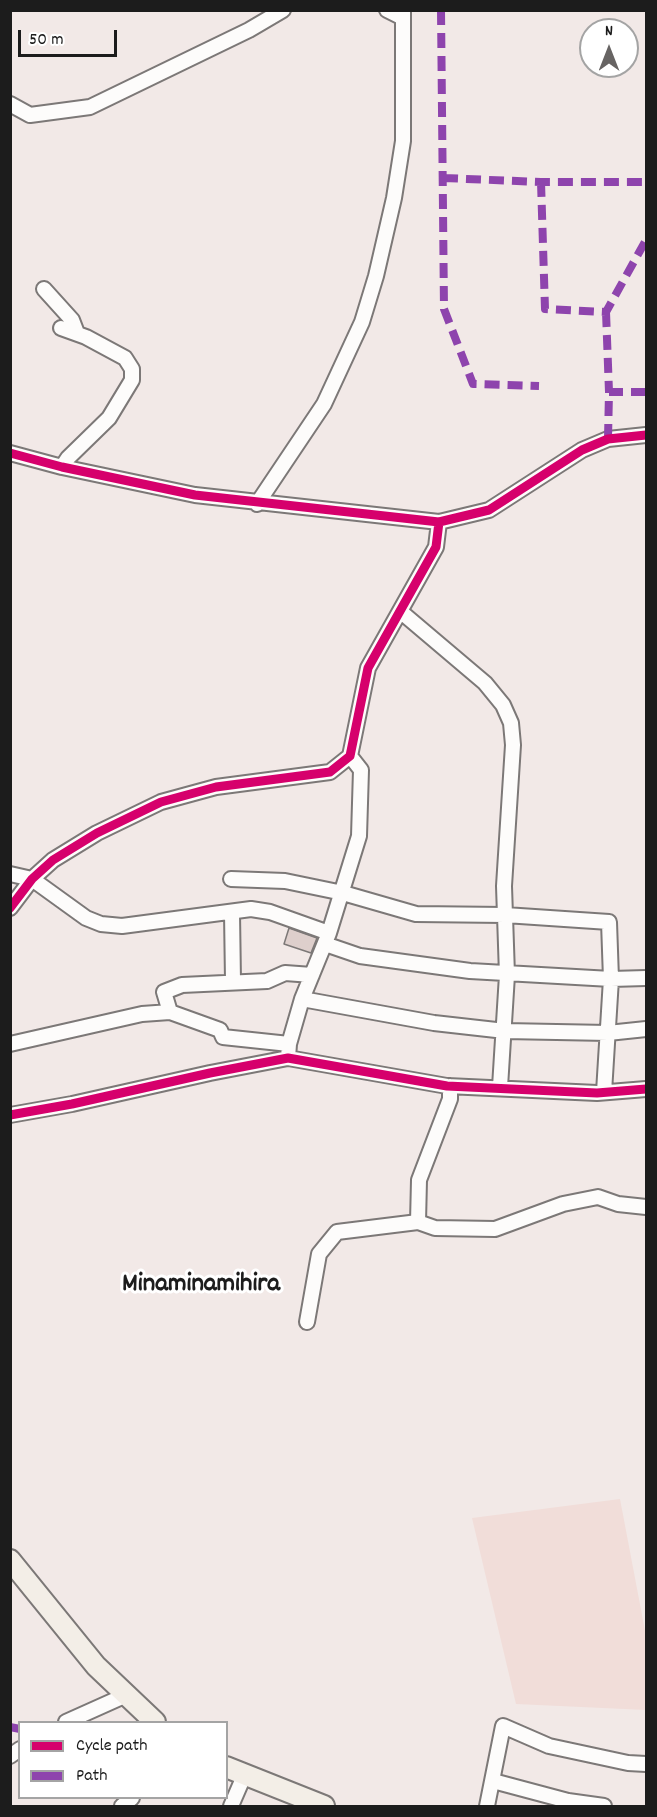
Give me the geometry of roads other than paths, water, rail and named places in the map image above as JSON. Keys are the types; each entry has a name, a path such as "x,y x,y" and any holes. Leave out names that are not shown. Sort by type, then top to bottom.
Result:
{"highway":[{"path":"10,1560 96,1666 124,1696 154,1721"},
{"path":"228,1768 324,1806"}],"street":[{"path":"10,104 30,115 90,107 239,35 284,10"},
{"path":"257,504 324,404 344,364 367,304 394,198 403,141 403,14 387,10"},
{"path":"44,289 72,320 77,333"},
{"path":"61,327 125,358 132,369 132,380 109,418 68,458 62,467"},
{"path":"10,453 62,467 195,495 257,504 439,522 489,510 582,450 608,439 646,435"},
{"path":"10,908 32,879 53,860 97,833 161,802 216,787 330,772 350,756 368,669 436,547 439,522"},
{"path":"400,611 485,683 503,705 511,723 513,745 504,886 507,975 500,1088"},
{"path":"288,1058 289,1044 302,999 343,893 359,836 361,770 350,756"},
{"path":"10,874 32,879 86,918 101,924 122,926 251,909 270,912 360,956 507,975 646,978"},
{"path":"231,879 285,881 343,893 416,914 505,915 609,922 611,979 604,1092"},
{"path":"232,913 233,981"},
{"path":"170,1012 163,995 170,988 233,981 267,981 285,973 312,975"},
{"path":"302,999 434,1023 505,1031 608,1033 646,1029"},
{"path":"10,1044 142,1014 170,1012 220,1030 223,1037 289,1044"},
{"path":"10,1115 288,1058 450,1086 604,1092 646,1089"},
{"path":"418,1222 419,1180 450,1099 450,1086"},
{"path":"307,1322 319,1254 337,1232 418,1222 435,1228 495,1229 563,1204 598,1197 618,1204 646,1207"},
{"path":"68,1721 124,1696"},
{"path":"487,1806 503,1726 549,1746 628,1763 646,1764"},
{"path":"231,1806 244,1776"},
{"path":"493,1781 568,1801 604,1806"}],"district":[{"name":"Minaminamihira","path":"201,1286"}]}
